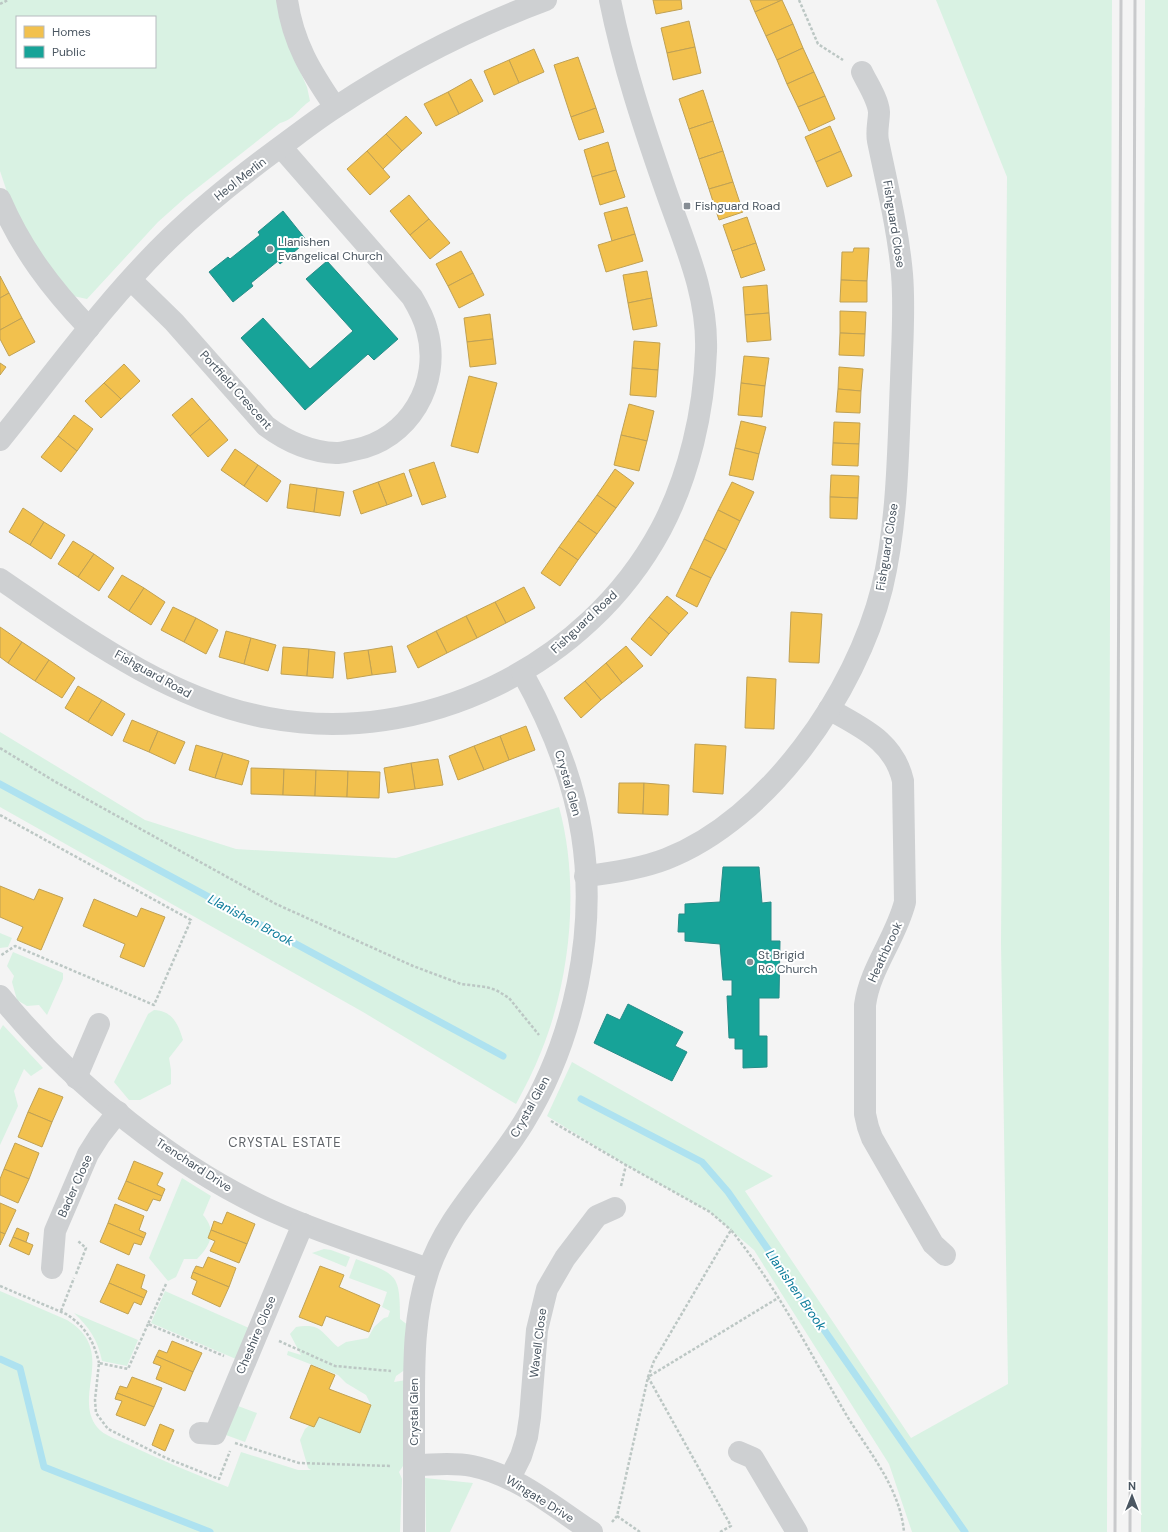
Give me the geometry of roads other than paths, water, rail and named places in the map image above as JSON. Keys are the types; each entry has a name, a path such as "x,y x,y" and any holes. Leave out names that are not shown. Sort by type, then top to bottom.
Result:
{"street":[{"path":"287,0 293,31 302,56 335,107"},
{"name":"Heol Merlin","path":"0,440 89,328 131,280 189,220 245,173 335,107 422,57 488,24 546,0"},
{"name":"Fishguard Road","path":"0,579 56,617 168,684 196,697 268,718 314,724 339,724 393,719 450,704 479,694 522,672 550,654 597,612 617,591 650,548 662,527 686,466 705,376 707,347 703,304 699,286 635,97 619,40 610,0"},
{"name":"Fishguard Close","path":"585,876 616,873 666,859 690,848 713,833 752,803 770,786 806,742 829,709 854,665 867,634 882,586 891,534 899,424 903,300 902,273 893,211 877,137 879,110 862,72"},
{"name":"Portfield Crescent","path":"131,280 174,322 266,426 280,436 318,451 338,453 363,449 381,441 399,430 421,400 431,366 430,342 422,314 412,296 281,147"},
{"path":"0,199 10,222 43,276 89,328"},
{"name":"Crystal Glen","path":"414,1532 404,1465 418,1318 421,1296 428,1270 451,1226 525,1121 551,1070 572,1006 577,981 585,918 585,876 582,835 562,758 549,723 522,672"},
{"name":"Heathbrook","path":"829,709 882,742 892,753 900,768 903,781 905,902 902,915 870,980 866,993 865,1114 872,1138 933,1244 945,1255"},
{"name":"Trenchard Drive","path":"0,996 35,1038 76,1078 118,1112 186,1162 220,1184 262,1206 303,1224 428,1270"},
{"path":"76,1078 99,1024"},
{"name":"Bader Close","path":"52,1268 55,1231 88,1154 100,1135 118,1112"},
{"name":"Wavell Close","path":"510,1478 521,1456 527,1437 537,1330 547,1289 565,1258 597,1216 615,1208"},
{"name":"Cheshire Close","path":"200,1433 215,1434 303,1224"},
{"path":"739,1452 753,1458 797,1532"},
{"name":"Wingate Drive","path":"404,1465 471,1465 510,1478 600,1529"}],"waterway":[{"name":"Llanishen Brook","path":"0,784 503,1056"},
{"name":"Llanishen Brook","path":"581,1099 702,1162 728,1192 965,1532"},
{"path":"0,1359 20,1368 44,1467 210,1532"}],"railway":[{"path":"1115,1532 1121,0"},
{"path":"1130,1532 1135,0"}],"place":[{"name":"Fishguard Road","path":"687,206"},
{"name":"Llanishen Evangelical Church","path":"270,249"},
{"name":"St Brigid RC Church","path":"750,962"}],"district":[{"name":"CRYSTAL ESTATE","path":"285,1142"}]}
